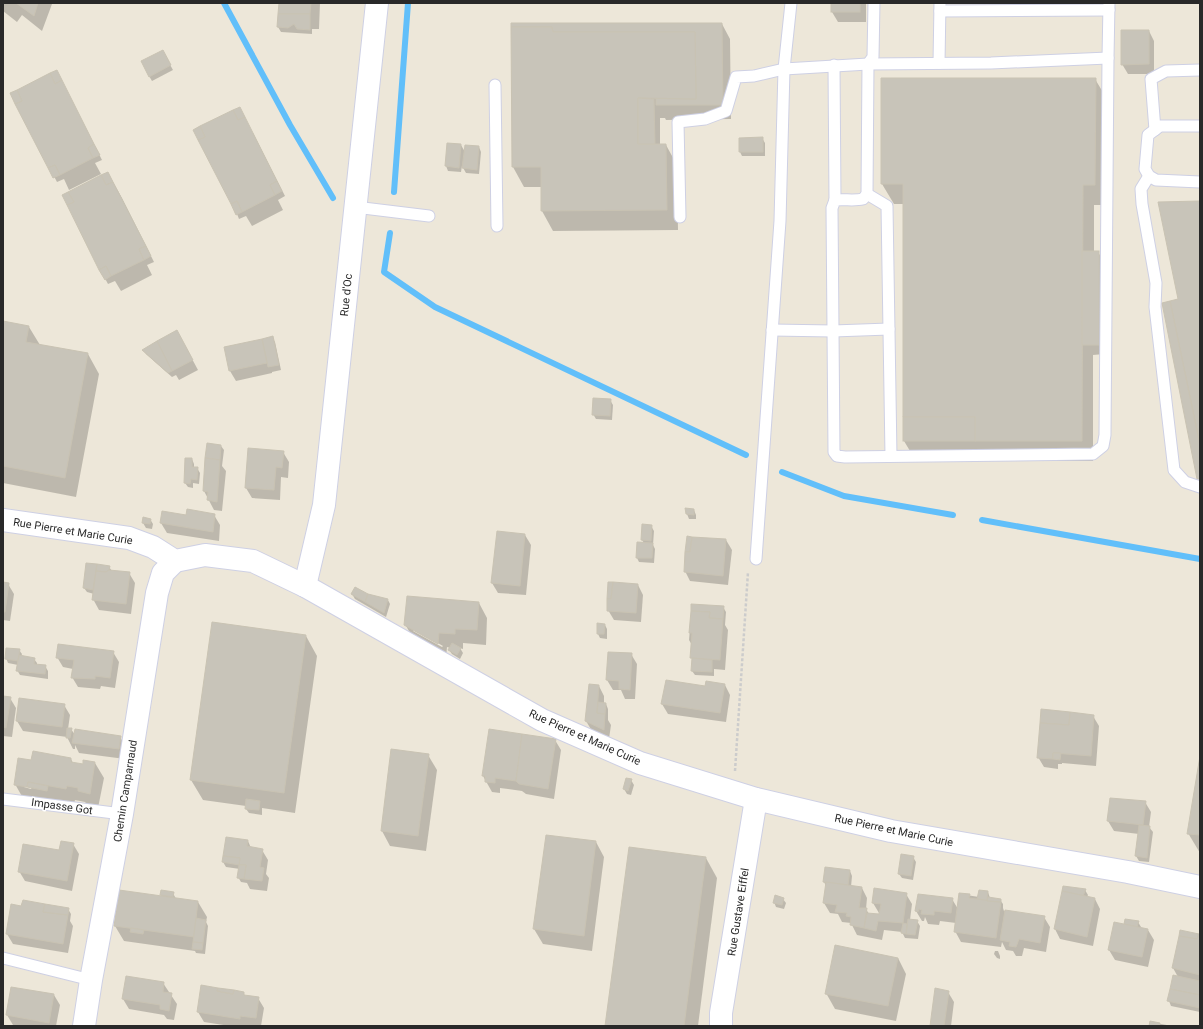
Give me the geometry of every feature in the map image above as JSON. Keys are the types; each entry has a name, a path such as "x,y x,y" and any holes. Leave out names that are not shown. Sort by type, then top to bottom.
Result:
{"street":[{"name":"Rue d'Oc","path":"305,586 324,505 377,3"},
{"name":"Rue Pierre et Marie Curie","path":"3,520 129,538 153,547 175,561 205,555 253,560 305,586 542,720 640,763 756,799 891,831 1128,872 1200,887"},
{"name":"Chemin Camparnaud","path":"84,1026 90,980 122,814 157,593 163,573 175,561"},
{"name":"Rue Gustave Eiffel","path":"721,1026 756,799"}],"lane":[{"path":"756,559 780,222 784,69 791,3"},
{"path":"836,200 863,199 867,194 868,64 873,57 874,3"},
{"path":"834,66 836,200 832,208 834,452 838,456 845,457 1093,454 1103,446 1106,435 1109,7 940,7 939,63"},
{"path":"680,218 678,122 705,119 726,111 736,77 754,76 784,69 868,64 999,62 1108,58"},
{"path":"1155,130 1151,79 1166,71 1200,70"},
{"path":"495,85 497,226"},
{"path":"1200,126 1160,126 1148,135 1145,169 1149,176 1156,180 1200,182"},
{"path":"1149,176 1141,189 1142,204 1156,283 1155,307 1174,470 1185,482 1200,487"},
{"path":"867,194 887,206 891,456"},
{"path":"355,207 429,216"},
{"path":"772,330 889,330"},
{"name":"Impasse Got","path":"3,798 122,814"},
{"path":"3,958 90,980"}],"path":[{"path":"730,791 735,771 748,573 756,559"}],"building":[{"path":"16,3 38,3 34,16"},
{"path":"279,3 311,3 310,14 278,14"},
{"path":"831,3 860,3 860,12 831,12"},
{"path":"278,14 310,14 310,30 297,29 294,24 288,28 277,27"},
{"path":"511,23 722,23 723,105 656,105 656,98 696,99 695,32 553,32 552,27 511,27"},
{"path":"511,27 552,27 553,32 695,32 696,99 638,98 638,144 666,144 667,210 541,211 541,167 512,167"},
{"path":"1121,30 1149,30 1149,64 1121,65"},
{"path":"163,50 171,65 149,77 141,61"},
{"path":"57,70 62,80 55,84 50,73"},
{"path":"50,73 55,84 62,80 94,144 88,148 93,158 60,175 55,165 48,168 15,104 22,101 17,90"},
{"path":"881,78 1096,78 1095,185 1083,185 1082,441 975,441 975,417 903,417 903,184 881,184"},
{"path":"17,90 22,101 15,104 10,93"},
{"path":"638,98 654,99 655,144 638,144"},
{"path":"240,107 245,117 238,120 233,110"},
{"path":"233,110 238,120 245,117 277,181 270,185 275,195 242,212 237,201 231,204 198,140 205,137 200,126"},
{"path":"200,126 205,137 198,140 193,130"},
{"path":"763,137 763,152 739,152 739,138"},
{"path":"447,143 461,144 459,168 445,166"},
{"path":"94,144 100,155 93,158 88,148"},
{"path":"465,145 479,146 477,170 462,168"},
{"path":"55,165 60,175 53,178 48,168"},
{"path":"108,172 113,182 106,185 101,175"},
{"path":"101,175 106,185 113,182 146,246 139,249 144,260 111,276 106,266 99,270 67,205 74,202 68,192"},
{"path":"277,181 282,191 275,195 270,185"},
{"path":"68,192 74,202 67,205 62,195"},
{"path":"237,201 242,212 236,215 231,204"},
{"path":"1200,201 1200,445 1170,301 1178,299 1158,202"},
{"path":"146,246 151,256 144,260 139,249"},
{"path":"1082,251 1099,251 1099,345 1082,345"},
{"path":"106,266 111,276 105,280 99,270"},
{"path":"1170,301 1200,445 1200,479 1197,479 1162,303"},
{"path":"3,321 29,326 26,342 88,353 65,478 3,466"},
{"path":"177,330 193,360 172,371 157,341"},
{"path":"273,336 279,365 268,367 262,339"},
{"path":"262,339 267,363 229,371 224,347"},
{"path":"157,341 172,371 168,373 142,350"},
{"path":"593,398 611,399 610,416 592,415"},
{"path":"903,417 975,417 975,441 903,441"},
{"path":"207,443 221,445 220,460 205,458"},
{"path":"248,448 284,451 282,468 276,467 274,490 245,488"},
{"path":"185,458 192,458 192,467 198,467 197,480 191,479 190,484 184,483"},
{"path":"205,458 220,460 217,502 207,500 208,492 203,491"},
{"path":"685,508 694,509 694,515 686,514"},
{"path":"187,509 215,514 213,532 160,523 162,511 186,515"},
{"path":"143,517 151,519 150,524 142,523"},
{"path":"642,524 652,525 651,541 641,540"},
{"path":"497,531 525,534 520,586 491,583"},
{"path":"687,536 692,537 690,552 685,552"},
{"path":"692,537 726,539 723,576 684,572 685,552 690,552"},
{"path":"637,542 653,543 652,558 636,558"},
{"path":"86,563 97,564 93,590 83,588"},
{"path":"97,564 110,566 109,570 106,572 96,571"},
{"path":"109,570 130,572 126,604 92,600 96,571 106,572"},
{"path":"3,582 9,583 5,612 3,612"},
{"path":"608,582 613,582 611,599 607,599"},
{"path":"613,582 638,584 636,613 607,611 607,599 611,599"},
{"path":"355,587 368,594 365,602 351,594"},
{"path":"368,594 388,599 384,613 365,602"},
{"path":"407,596 479,602 477,630 455,629 455,634 439,633 438,644 404,625"},
{"path":"691,604 724,606 723,619 709,618 710,612 691,611"},
{"path":"691,611 710,612 709,618 723,619 720,660 690,658 692,633 689,633"},
{"path":"212,622 306,635 284,793 190,780"},
{"path":"597,623 605,624 604,634 597,634"},
{"path":"452,643 461,648 457,655 448,650"},
{"path":"58,644 114,651 110,678 95,676 95,679 71,678 74,660 56,658"},
{"path":"6,648 20,649 18,661 5,659"},
{"path":"608,652 632,653 630,690 619,689 619,681 606,680"},
{"path":"19,655 35,658 34,664 46,665 45,674 16,671"},
{"path":"692,658 712,660 712,672 691,671"},
{"path":"666,680 705,686 706,681 725,684 720,713 661,704"},
{"path":"589,684 599,685 597,713 605,714 604,730 585,721"},
{"path":"3,696 11,697 6,728 3,727"},
{"path":"19,698 65,704 62,727 16,721"},
{"path":"598,702 606,703 605,714 597,713"},
{"path":"1041,709 1070,712 1069,725 1040,723"},
{"path":"1070,712 1094,715 1091,756 1053,753 1053,759 1037,758 1040,723 1069,725"},
{"path":"67,728 72,728 70,738 66,738"},
{"path":"75,729 121,736 119,749 72,743"},
{"path":"489,729 522,734 516,781 495,778 495,783 485,782 485,776 482,776"},
{"path":"522,734 556,739 548,789 519,784 516,781"},
{"path":"391,749 429,754 418,836 381,831"},
{"path":"33,751 71,758 71,762 83,764 83,760 95,762 90,794 78,791 78,788 67,786 66,789 28,782 27,787 14,785 18,758 31,760"},
{"path":"1053,753 1061,753 1060,760 1053,759"},
{"path":"1200,756 1200,835 1187,834"},
{"path":"626,778 632,779 628,791 623,789"},
{"path":"28,782 48,786 47,791 27,787"},
{"path":"1110,798 1146,801 1143,825 1107,821"},
{"path":"246,799 260,801 259,810 245,809"},
{"path":"1139,825 1150,826 1147,858 1135,856"},
{"path":"546,835 596,841 584,936 533,929"},
{"path":"226,837 248,840 247,846 263,849 260,867 264,868 262,881 244,879 246,865 239,865 240,858 223,856"},
{"path":"61,841 74,843 67,881 18,872 23,844 59,850"},
{"path":"629,847 706,857 684,1026 605,1026"},
{"path":"901,854 914,856 911,876 898,874"},
{"path":"223,856 240,858 239,865 222,862"},
{"path":"239,865 246,865 244,879 237,878"},
{"path":"825,867 850,870 848,885 823,882"},
{"path":"826,882 862,887 859,908 867,908 864,928 850,925 851,917 846,916 847,913 835,912 837,905 823,903"},
{"path":"1063,886 1086,889 1083,896 1062,891"},
{"path":"874,888 907,893 903,923 878,921 876,931 864,928 867,913 879,914 881,904 872,903"},
{"path":"119,890 198,901 194,937 114,926"},
{"path":"161,890 174,892 173,897 160,895"},
{"path":"979,890 988,891 987,901 977,899"},
{"path":"1062,891 1095,898 1087,937 1054,929"},
{"path":"959,893 970,894 969,898 1001,902 996,938 954,932"},
{"path":"918,894 953,898 951,913 934,911 934,915 921,914 922,910 919,909 918,912 915,911"},
{"path":"775,895 784,898 782,905 773,903"},
{"path":"988,897 1001,899 1001,902 987,901"},
{"path":"23,900 45,904 43,912 68,915 63,944 6,934 11,904 21,906"},
{"path":"45,904 69,908 68,915 43,912"},
{"path":"1005,910 1045,916 1040,943 1019,939 1016,947 1009,946 1010,942 1000,940"},
{"path":"196,918 206,920 203,943 193,942"},
{"path":"908,919 918,920 915,935 906,934"},
{"path":"1125,919 1139,921 1137,927 1124,924"},
{"path":"1114,922 1148,929 1142,957 1108,950"},
{"path":"903,923 907,924 906,934 901,933"},
{"path":"131,928 144,930 143,934 130,932"},
{"path":"1180,930 1199,934 1197,939 1179,936"},
{"path":"1199,934 1200,975 1172,968 1179,936 1197,939"},
{"path":"193,942 203,943 202,950 192,949"},
{"path":"835,945 898,958 888,1006 825,994"},
{"path":"1173,975 1200,981 1200,995 1170,989"},
{"path":"126,976 164,982 163,992 172,993 169,1011 160,1009 160,1005 122,999"},
{"path":"201,985 218,988 217,991 233,994 234,990 244,992 244,995 259,997 256,1018 240,1016 240,1019 197,1012"},
{"path":"11,987 54,994 49,1023 6,1015"},
{"path":"218,988 234,990 233,994 217,991"},
{"path":"935,988 949,991 944,1026 930,1026"},
{"path":"1170,989 1200,995 1200,1008 1167,1001"},
{"path":"1150,1021 1160,1023 1159,1026 1149,1026"}],"waterway":[{"path":"224,3 290,125 333,198"},
{"path":"394,192 408,3"},
{"path":"390,233 384,272 435,307 746,455"},
{"path":"782,472 844,496 953,515"},
{"path":"982,520 1200,559"}]}
